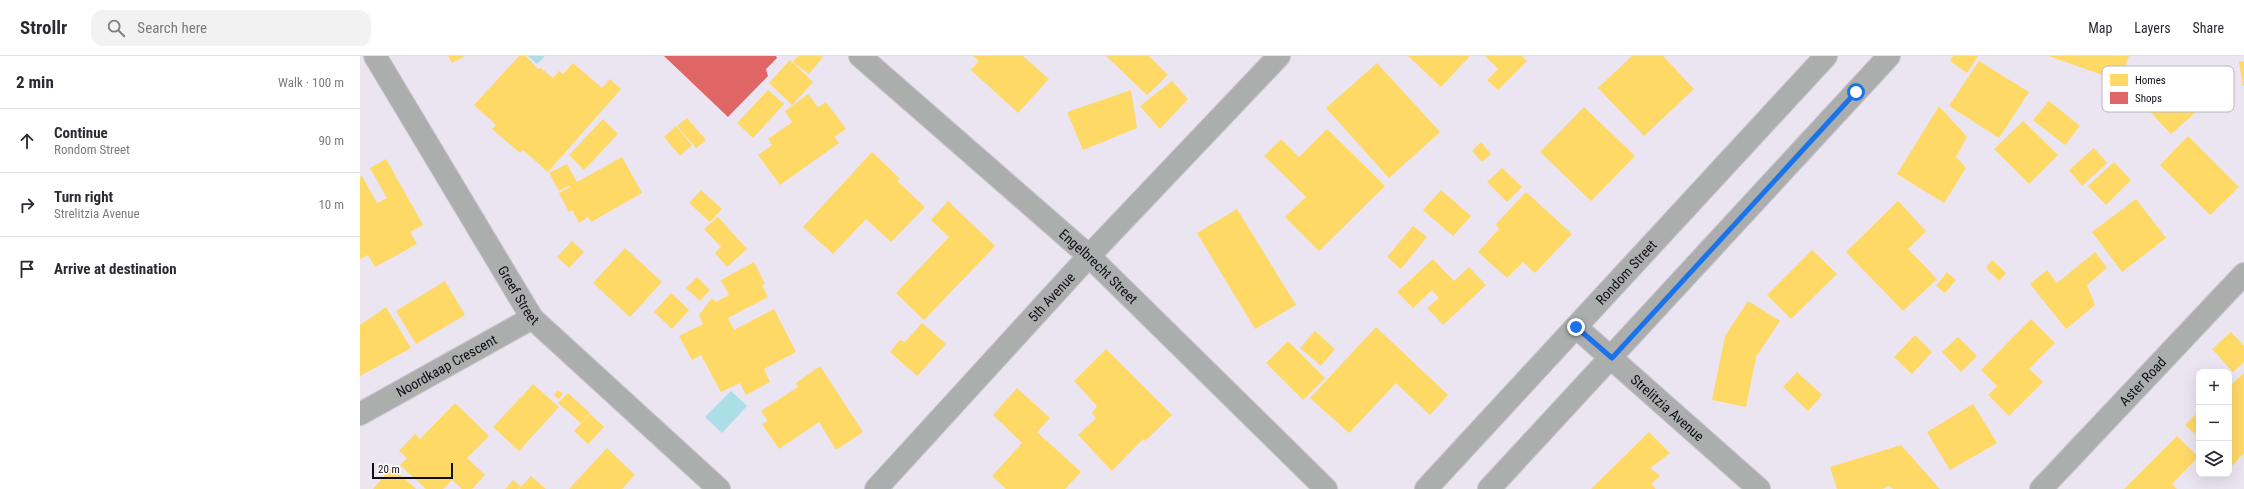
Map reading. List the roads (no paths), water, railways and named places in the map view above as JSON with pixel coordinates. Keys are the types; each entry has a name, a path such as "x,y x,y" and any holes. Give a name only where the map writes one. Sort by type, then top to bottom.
{"street":[{"name":"Greef Street","path":"375,56 532,318 719,489"},
{"name":"Engelbrecht Street","path":"860,56 1089,256 1326,489"},
{"name":"5th Avenue","path":"876,489 1089,256 1279,56"},
{"name":"Rondom Street","path":"1426,489 1826,56"},
{"path":"1489,489 1612,358 1889,56"},
{"name":"Aster Road","path":"2041,489 2244,274"},
{"name":"Noordkaap Crescent","path":"360,414 532,318"},
{"name":"Strelitzia Avenue","path":"1576,327 1758,489"}],"water":[{"path":"528,56 545,56 537,64"},
{"path":"731,391 747,406 722,433 705,417"}]}
